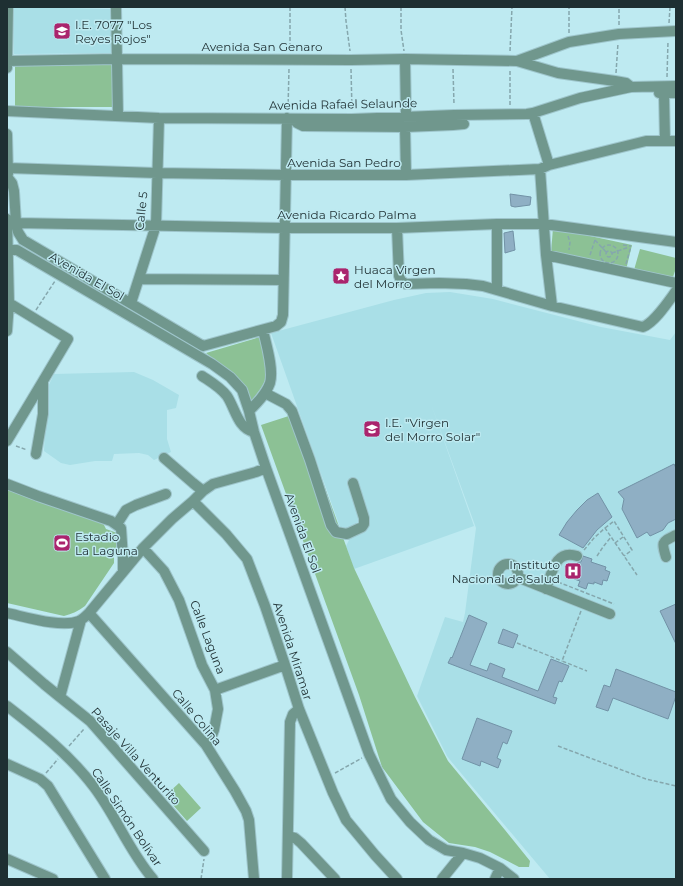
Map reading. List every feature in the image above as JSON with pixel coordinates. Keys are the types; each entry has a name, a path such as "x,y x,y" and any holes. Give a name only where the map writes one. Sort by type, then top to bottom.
{"street":[{"path":"7,68 8,7"},
{"path":"116,7 118,116"},
{"path":"514,61 569,42 618,34 672,31"},
{"name":"Avenida San Genaro","path":"7,61 117,59 405,59 514,61"},
{"path":"405,59 406,175"},
{"path":"514,61 558,72 615,81 635,87"},
{"name":"Avenida Rafael Selaunde","path":"7,111 159,118 352,119 405,122 454,115 533,113 580,98 635,87 669,88 676,93"},
{"path":"665,141 669,88"},
{"path":"533,113 544,167 544,224 552,306"},
{"name":"Calle 5","path":"131,304 156,225 159,118"},
{"path":"12,221 23,240 203,346 276,326 281,322 283,315 286,175 290,119"},
{"path":"405,122 453,125 464,124"},
{"path":"7,134 7,178 12,183 14,191 12,221 7,250 9,303 7,331"},
{"name":"Avenida San Pedro","path":"7,178 157,173 406,175 544,167 646,141 676,141"},
{"name":"Avenida Ricardo Palma","path":"12,221 285,228 397,228 496,224 544,224 676,242"},
{"path":"496,224 497,290"},
{"path":"397,228 399,276 406,284 466,284 483,286 552,306 643,327 653,320 676,291"},
{"name":"Avenida El Sol","path":"7,250 16,250 212,364 230,377 242,390 266,468 369,754 391,799 410,822 429,840 446,850 480,858 500,868 514,879"},
{"path":"546,254 676,283"},
{"path":"139,279 283,280"},
{"path":"7,442 68,339 9,303"},
{"path":"249,411 265,393 270,382 271,369 263,330"},
{"path":"202,376 220,388 228,397 237,416 246,429 254,432"},
{"path":"36,454 43,414 43,381"},
{"path":"265,393 286,404 292,411 331,525 338,533 347,534 362,527 364,524 364,518 353,482"},
{"path":"164,458 203,491"},
{"path":"7,613 47,622 71,624 81,620 89,613 123,570 143,548 203,491 213,484 266,468"},
{"path":"7,484 117,524 121,528 123,570"},
{"path":"117,524 126,510 166,494"},
{"name":"Avenida Miramar","path":"193,501 226,534 246,559 265,606 299,709 293,714 290,722 288,879"},
{"path":"666,557 663,543 676,534"},
{"name":"Calle Laguna","path":"143,548 164,571 179,600 202,665 215,690 218,709 214,730 206,745"},
{"path":"548,584 556,562 561,557 566,554 577,556"},
{"path":"518,577 548,584 584,604 610,614"},
{"name":"Calle Colina","path":"89,613 206,745 235,791 246,811 249,820 254,879"},
{"path":"60,696 81,620"},
{"name":"Pasaje Villa Venturito","path":"7,652 90,721 204,851"},
{"path":"215,690 285,665"},
{"name":"Calle Simón Bolívar","path":"7,706 38,731 79,769 94,787 115,820 133,853 153,879"},
{"path":"299,709 333,794 346,820 375,855 398,879"},
{"path":"7,764 40,779 48,786 105,879"},
{"path":"289,836 295,838 301,843 335,879"},
{"path":"442,879 463,853"},
{"path":"7,859 41,877 53,879"},
{"path":"494,879 500,868"}],"path":[{"path":"401,7 401,30 405,59"},
{"path":"510,114 514,61 512,7"},
{"path":"569,7 569,42"},
{"path":"669,88 672,31 670,7"},
{"path":"453,60 454,115"},
{"path":"567,235 570,242 569,252"},
{"path":"589,260 595,238 606,252 606,255 609,257 612,253 631,246 625,268"},
{"path":"606,245 611,245 616,248 617,251 618,254 616,260 609,263 603,261 600,256 600,251 606,245"},
{"path":"606,252 610,251 612,253"},
{"path":"603,263 610,265"},
{"path":"32,317 59,275"},
{"path":"7,442 36,454"},
{"path":"577,556 583,552 594,538 614,521 632,550 624,556"},
{"path":"605,528 637,575"},
{"path":"597,556 612,537"},
{"path":"615,543 623,537"},
{"path":"548,584 614,604"},
{"path":"562,661 584,604"},
{"path":"517,643 587,672"},
{"path":"558,746 646,779 676,786"},
{"path":"327,778 369,754"},
{"path":"202,879 204,851"}],"shaded area":[{"name":"I.E. 7077 \"Los Reyes Rojos\"","path":"13,7 111,9 112,53 14,54"},
{"name":"Instituto Nacional de Salud","path":"450,292 493,299 601,327 670,340 676,332 676,879 550,879 447,756 417,696 445,617 463,622 476,528 431,404 474,526 354,569 346,546 349,540 345,532 341,530 271,333 394,300 426,293"},
{"path":"134,372 153,380 179,395 176,408 167,410 167,439 171,452 154,460 148,455 139,453 114,454 112,461 95,461 70,465 61,463 44,451 47,389 54,374"}],"green space":[{"path":"15,65 113,65 113,107 15,107"},
{"path":"553,228 632,245 626,270 551,253"},
{"path":"640,249 676,258 676,268 672,280 634,270"},
{"path":"260,337 267,373 262,387 251,402 247,391 235,376 206,353"},
{"path":"298,413 354,568 415,697 448,761 530,861 529,867 519,867 490,852 475,847 449,843 423,822 382,767 359,695 261,425"},
{"name":"Estadio La Laguna","path":"7,487 102,521 106,529 117,533 114,563 85,606 64,616 7,603"},
{"path":"179,783 201,808 187,821 165,796"}],"building":[{"path":"510,194 531,197 530,205 515,207 511,206"},
{"path":"513,231 515,250 505,253 504,233"},
{"path":"674,464 676,468 676,519 668,523 663,530 650,536 647,532 637,538 622,509 624,499 618,492"},
{"path":"598,493 612,517 597,530 583,548 559,535 577,510 587,500"},
{"path":"583,556 592,559 591,562 606,567 605,570 610,572 607,581 603,580 602,585 594,582 594,584 588,583 586,589 578,586 580,581 574,579 576,574 574,574 578,562 581,562"},
{"path":"676,604 676,644 660,611"},
{"path":"469,615 487,623 470,665 487,671 490,663 505,669 502,677 538,691 551,659 569,666 562,682 559,681 553,697 557,698 555,704 448,663 451,657 452,658"},
{"path":"503,629 518,635 513,648 498,643"},
{"path":"616,669 676,692 668,719 613,698 608,711 596,707 604,685 610,687"},
{"path":"477,718 512,731 507,744 503,742 497,758 501,760 498,768 481,761 480,766 462,759"}],"place":[{"name":"I.E. 7077 \"Los Reyes Rojos\"","path":"62,31"},
{"name":"Huaca Virgen del Morro","path":"341,276"},
{"name":"I.E. \"Virgen del Morro Solar\"","path":"372,429"},
{"name":"Estadio La Laguna","path":"62,543"},
{"name":"Instituto Nacional de Salud","path":"573,571"}]}
